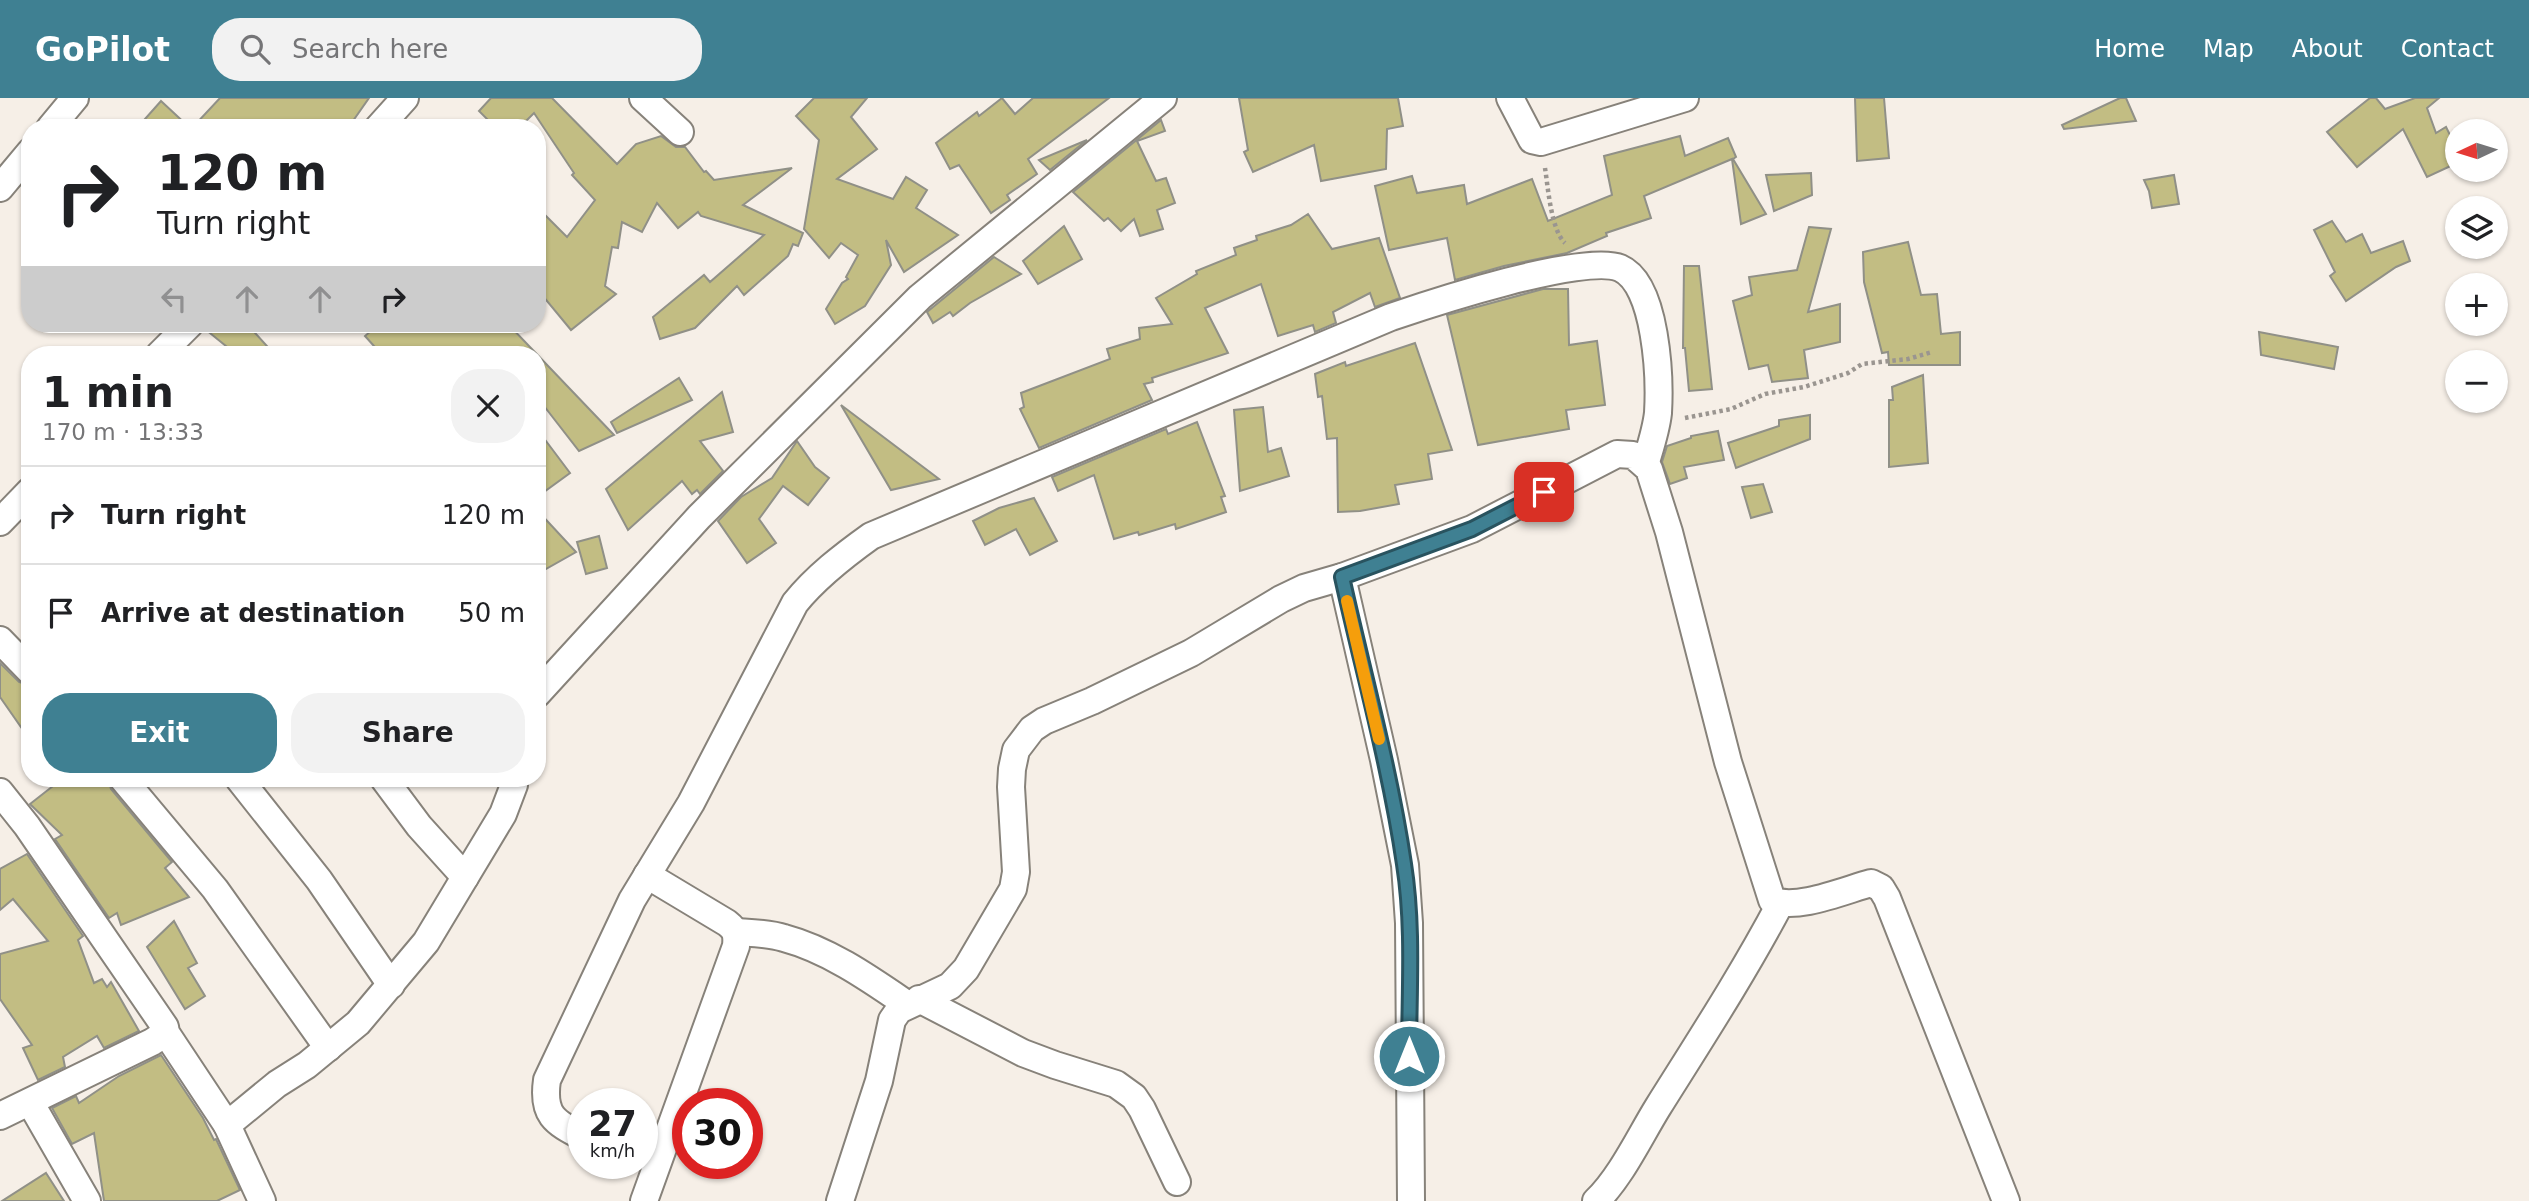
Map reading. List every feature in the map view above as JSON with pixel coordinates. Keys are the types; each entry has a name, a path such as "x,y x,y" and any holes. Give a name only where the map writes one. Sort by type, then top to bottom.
{"street":[{"path":"58,119 75,98"},
{"path":"386,119 405,98"},
{"path":"643,98 680,132"},
{"path":"546,684 699,517 920,297 1163,98"},
{"path":"1510,98 1532,140 1541,142 1685,98"},
{"path":"0,188 21,163"},
{"path":"567,1129 551,1116 546,1103 547,1080 632,900 691,803 795,603 806,589 871,536 1391,317 1454,296 1564,270 1605,266 1621,268 1640,288 1651,315 1658,362 1657,416 1645,465"},
{"path":"840,1201 879,1081 892,1020 899,1010 950,986 966,969 1013,889 1016,872 1012,769 1016,750 1032,729 1191,653 1304,588 1342,577 1472,529 1617,454 1633,456 1649,469 1669,532 1728,762 1772,900 1780,904 1795,903 1871,883 1881,888 2006,1201"},
{"path":"1342,577 1405,865 1409,923 1411,1201"},
{"path":"0,640 21,662"},
{"path":"130,787 215,889 328,1048"},
{"path":"245,787 319,880 391,985"},
{"path":"390,787 419,826 465,877"},
{"path":"227,1125 358,1023 391,985 426,942 503,814 513,787"},
{"path":"0,792 27,826 165,1027 227,1125 262,1201"},
{"path":"647,875 727,923 736,932 785,938 816,950 913,1002 1023,1053 1115,1084 1134,1097 1177,1182"},
{"path":"1596,1201 1629,1155 1743,972 1780,904"},
{"path":"658,1141 736,947 736,932"},
{"path":"0,1116 152,1042 166,1032"},
{"path":"30,1102 87,1201"},
{"path":"644,1201 647,1179"}],"path":[{"path":"1541,142 1552,211 1561,239 1568,246"},
{"path":"1657,416 1676,421 1697,414 1731,409 1765,394 1804,387 1848,373 1862,364 1908,359 1932,352"}],"building":[{"path":"220,98 369,98 354,119 200,119"},
{"path":"491,98 552,98 617,164 636,144 661,136 676,147 685,147 704,172 714,180 792,168 743,205 803,233 798,246 793,244 788,256 744,295 737,286 695,328 660,339 653,317 704,275 710,282 764,235 701,216 698,212 678,228 657,203 642,232 622,222 618,248 612,247 605,286 616,294 571,330 546,300 546,216 567,237 595,200 572,175 574,173 546,131 546,119 538,119 534,113 528,119 487,119 479,111"},
{"path":"814,98 867,98 851,117 877,149 837,179 893,199 906,177 927,190 916,208 958,235 904,272 886,240 891,265 865,306 835,324 826,309 842,283 848,279 846,277 858,255 841,243 829,258 804,229 819,140 796,116"},
{"path":"1002,98 1015,114 1033,98 1109,98 1028,159 1037,174 1007,195 1010,200 991,213 959,165 950,169 936,143 977,112 979,116"},
{"path":"1239,98 1398,98 1403,126 1387,129 1386,169 1321,181 1314,145 1253,172 1244,152 1248,150"},
{"path":"1855,98 1884,98 1889,158 1857,161"},
{"path":"2120,98 2126,98 2136,121 2064,129 2062,125"},
{"path":"2370,98 2376,98 2385,109 2415,98 2439,98 2427,108 2436,133 2445,128 2445,169 2427,177 2403,129 2357,167 2327,132"},
{"path":"161,101 180,119 145,119"},
{"path":"1161,120 1165,131 1137,141 1156,181 1166,178 1175,203 1157,210 1163,229 1140,236 1134,219 1121,231 1108,218 1104,221 1073,192"},
{"path":"1680,136 1685,156 1728,138 1736,157 1733,159 1766,214 1741,224 1732,159 1644,196 1651,218 1606,233 1607,236 1567,253 1504,266 1455,280 1447,238 1389,250 1375,186 1412,176 1417,193 1464,185 1467,204 1532,179 1548,221 1612,195 1604,156"},
{"path":"1087,140 1050,170 1039,160"},
{"path":"1811,173 1812,195 1774,211 1766,175"},
{"path":"2174,175 2179,204 2152,208 2144,180"},
{"path":"1308,214 1332,249 1379,238 1400,298 1375,307 1370,293 1333,312 1336,323 1315,332 1313,325 1278,336 1261,284 1205,308 1228,353 1152,378 1153,382 1144,384 1152,400 1039,448 1020,409 1024,407 1021,393 1110,359 1107,349 1140,339 1139,328 1172,324 1156,298 1197,274 1196,271 1236,255 1234,248 1257,240 1256,236 1291,225"},
{"path":"2332,221 2346,242 2362,234 2371,253 2403,241 2410,261 2396,267 2346,301 2330,276 2335,272 2314,230"},
{"path":"1064,226 1082,259 1038,284 1023,261"},
{"path":"1809,227 1831,229 1808,312 1840,304 1840,342 1804,350 1808,378 1772,382 1768,365 1749,369 1733,301 1752,295 1749,277 1797,270"},
{"path":"1908,242 1921,295 1937,294 1941,334 1960,332 1960,365 1889,365 1888,352 1882,353 1864,282 1863,252"},
{"path":"994,257 1021,274 970,303 953,316 950,312 933,323 927,312"},
{"path":"1684,266 1699,266 1712,389 1689,391 1683,348"},
{"path":"1543,289 1568,289 1569,345 1597,341 1605,405 1566,410 1569,429 1478,445 1447,315"},
{"path":"2259,332 2338,347 2334,369 2261,355"},
{"path":"210,333 255,333 267,346 226,346"},
{"path":"368,333 517,333 529,346 374,346 365,336"},
{"path":"1415,343 1452,450 1428,454 1432,479 1395,485 1399,504 1338,512 1337,438 1327,439 1322,396 1318,397 1315,374 1345,362 1346,366"},
{"path":"546,364 614,435 579,451 546,409"},
{"path":"1923,375 1928,463 1889,467 1889,400 1893,400 1892,387"},
{"path":"679,378 692,400 617,433 611,422"},
{"path":"722,392 733,432 700,441 723,471 700,494 697,490 692,494 682,481 628,530 606,489"},
{"path":"841,405 939,479 891,490"},
{"path":"1263,407 1268,452 1281,448 1289,476 1240,491 1234,410"},
{"path":"1810,415 1810,439 1736,468 1728,443 1779,426 1779,420"},
{"path":"1197,422 1225,496 1221,497 1226,512 1176,529 1175,524 1114,539 1094,475 1058,491 1052,477 1166,429 1168,434"},
{"path":"1718,431 1724,460 1684,467 1687,478 1670,484 1662,462 1667,446 1691,436"},
{"path":"546,441 570,473 546,490"},
{"path":"797,441 815,467 829,478 808,505 783,486 759,519 776,543 747,563 718,521 741,497 772,478"},
{"path":"1763,484 1772,512 1751,518 1742,487"},
{"path":"1034,498 1057,541 1030,555 1016,529 985,545 973,521 999,508"},
{"path":"546,520 576,552 546,569"},
{"path":"599,536 607,568 586,574 577,542"},
{"path":"0,663 21,683 21,727 0,697"},
{"path":"52,787 110,787 172,862 165,868 189,897 121,925 117,913 109,918 55,839 62,835 30,804"},
{"path":"27,854 83,936 78,940 94,983 102,979 107,987 111,982 139,1031 104,1048 97,1036 63,1057 65,1067 38,1080 23,1048 32,1045 0,999 0,954 48,941 13,899 0,910 0,869"},
{"path":"174,921 197,963 188,968 205,996 185,1009 147,947"},
{"path":"161,1055 203,1118 214,1140 216,1139 240,1190 217,1201 104,1201 94,1133 72,1144 52,1108 76,1096 79,1103 119,1076"},
{"path":"46,1173 64,1201 2,1201"}],"slow traffic":[{"path":"1347,601 1379,739"}],"route":[{"path":"1409,1056 1409,923 1405,865 1342,577 1472,529 1544,492"}]}
